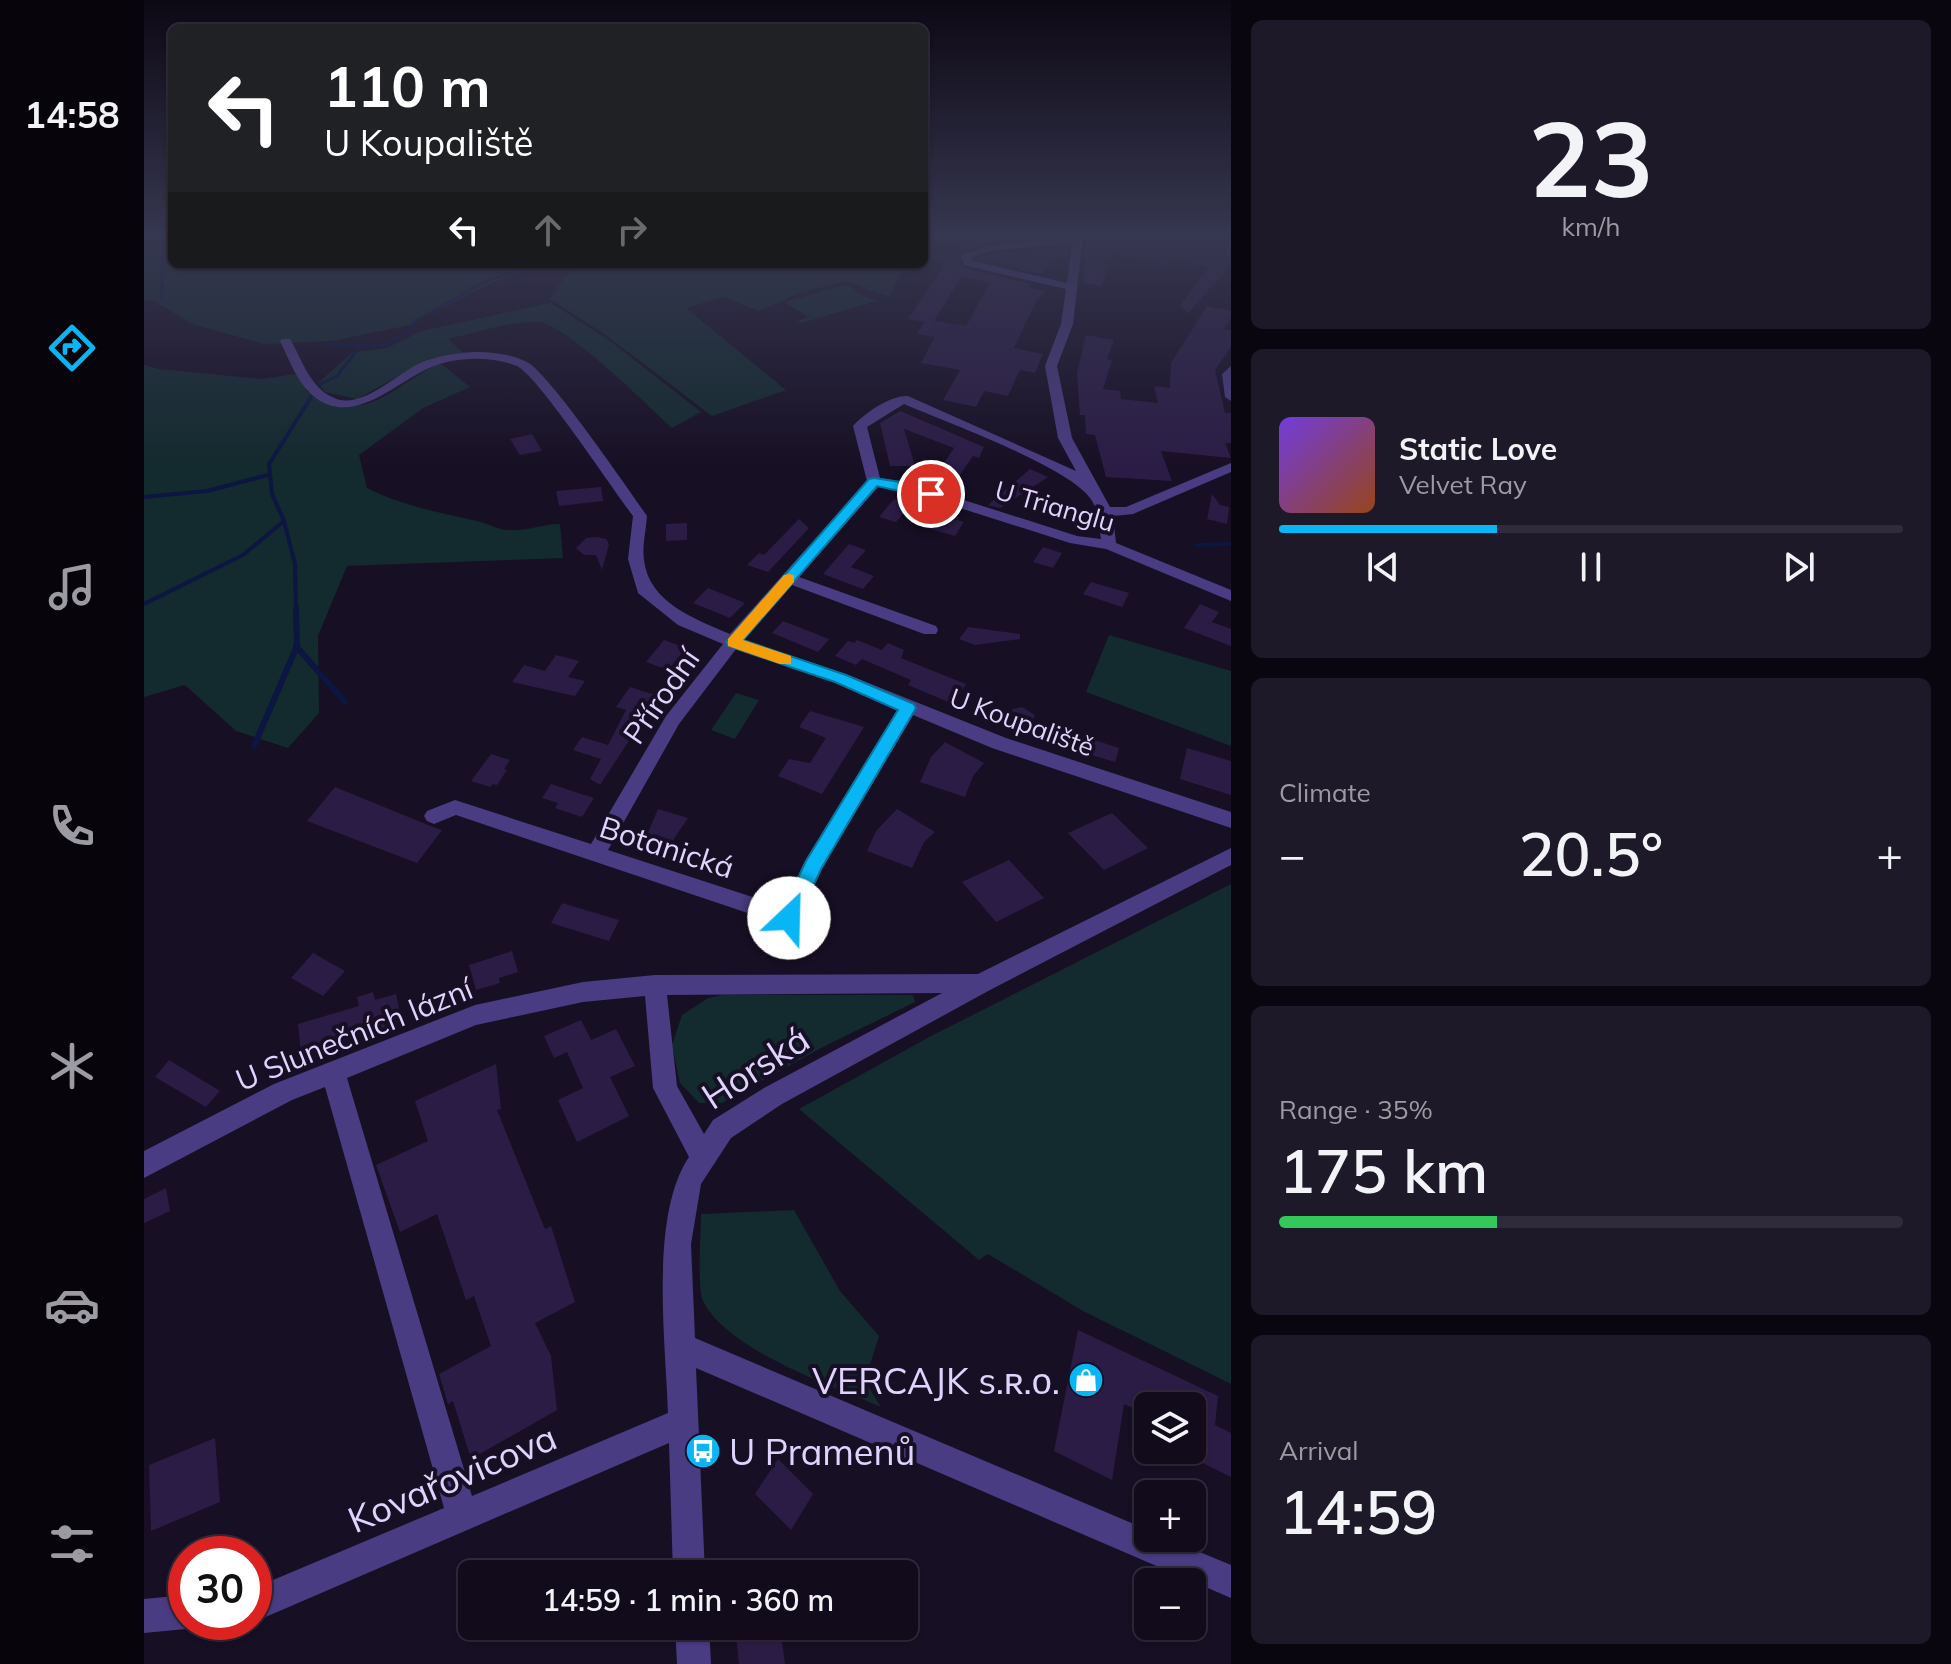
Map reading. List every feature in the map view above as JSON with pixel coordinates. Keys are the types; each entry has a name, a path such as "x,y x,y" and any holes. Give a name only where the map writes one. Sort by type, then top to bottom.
{"street":[{"path":"1068,314 1051,366 1065,438 1105,512 1109,545"},
{"name":"U Koupaliště","path":"288,344 317,391 345,404 360,403 423,366 451,359 481,358 523,364 532,370 640,516 636,559 644,590 684,621 733,642 840,678 999,743 1231,820"},
{"path":"1231,370 1228,374 1231,397"},
{"path":"874,482 860,426 871,416 904,399 1069,472 1096,495"},
{"path":"1105,512 1128,511 1231,467"},
{"name":"Přírodní","path":"595,855 672,720 733,642 874,482"},
{"name":"U Trianglu","path":"874,482 902,485 1075,540 1109,545 1231,596"},
{"path":"789,579 930,630"},
{"name":"Botanická","path":"434,816 455,807 789,918 812,867 908,708"},
{"name":"Horská","path":"688,1560 677,1244 689,1179 722,1129 773,1096 982,983 1231,856"},
{"name":"U Slunečních lázní","path":"144,1165 283,1092 475,1015 583,992 655,985 982,983"},
{"path":"655,985 665,1088 703,1158"},
{"path":"333,1071 462,1517"},
{"path":"679,1346 1231,1582"},
{"name":"Kovařovicova","path":"272,1597 681,1423"},
{"path":"144,1616 168,1614"},
{"path":"693,1640 694,1664"}],"green space":[{"path":"175,314 432,314 410,325 332,341 264,344 192,324"},
{"path":"502,314 568,314 610,341 701,412 672,428 586,350 551,326 538,322 504,325 448,339 466,355 420,364 357,399 325,392 318,383 353,352 387,348 421,331"},
{"path":"573,314 693,314 786,390 712,416"},
{"path":"803,314 833,314 801,323 797,321 808,317"},
{"path":"440,363 470,387 423,408 359,455 367,488 409,504 502,529 560,524 563,558 347,566 318,636 319,713 288,748 236,731 185,685 144,697 144,365 262,379 301,373 306,391 328,401 362,405 376,401"},
{"path":"1109,635 1231,671 1231,746 1086,692"},
{"path":"736,693 759,700 735,739 711,730"},
{"path":"1231,884 1231,1384 1083,1311 988,1254 979,1260 799,1109 931,1036"},
{"path":"722,995 913,995 915,1002 821,1048 722,1103 699,1103 680,1083 672,1045 682,1015 708,998"},
{"path":"794,1210 840,1291 879,1336 865,1381 881,1407 757,1351 716,1319 703,1301 701,1214"}],"building":[{"path":"912,314 939,314 934,321 966,326 973,314 1030,314 1014,348 1043,354 1035,373 1020,370 1008,396 984,391 976,407 943,400 960,370 921,363 935,337 917,334 925,322 908,319"},
{"path":"1202,314 1231,314 1224,329 1231,331 1231,347 1215,370 1225,413 1231,413 1231,443 1225,443 1231,458 1161,451 1172,481 1106,477 1095,435 1086,434 1085,415 1080,415 1077,373 1086,335 1114,340 1107,359 1112,360 1103,389 1120,391 1121,399 1158,403 1154,386 1170,388 1171,363"},
{"path":"900,411 984,447 979,458 973,456 951,488 931,482 954,448 904,429 915,466 890,466 880,423"},
{"path":"532,434 542,451 520,455 510,439"},
{"path":"1030,469 1048,477 1000,508 988,505"},
{"path":"601,487 603,501 559,506 556,491"},
{"path":"1212,494 1220,505 1229,507 1227,524 1207,519"},
{"path":"894,499 911,505 896,522 879,517"},
{"path":"940,515 964,522 955,536 930,529"},
{"path":"799,519 809,528 768,572 747,565 759,553 764,555"},
{"path":"687,523 687,540 666,541 666,524"},
{"path":"586,538 606,539 609,544 602,570 596,555 584,555 576,548"},
{"path":"849,544 866,550 851,567 874,576 863,589 823,574"},
{"path":"1043,547 1062,553 1053,568 1033,562"},
{"path":"1091,582 1129,593 1122,607 1083,594"},
{"path":"708,588 745,603 730,618 693,603"},
{"path":"1200,604 1219,612 1212,622 1231,629 1231,646 1184,628"},
{"path":"783,621 829,639 818,652 772,633"},
{"path":"968,627 1020,634 1020,639 975,645 959,639"},
{"path":"664,640 686,648 668,670 646,662"},
{"path":"857,640 882,650 888,643 904,650 901,658 966,684 953,704 908,685 911,680 862,659 856,665 835,656 848,641 854,643"},
{"path":"556,655 579,661 568,677 585,681 575,696 512,682 524,665 545,671"},
{"path":"630,687 655,695 652,700 655,701 600,785 590,779 601,759 573,750 582,737 608,745 626,710 616,707"},
{"path":"1022,707 1035,715 1026,732 1004,723 1013,709"},
{"path":"810,711 864,727 822,794 778,776 789,759 810,763 826,738 799,727"},
{"path":"1079,735 1119,748 1115,762 1075,750"},
{"path":"945,742 984,763 973,776 965,797 920,782 931,757"},
{"path":"1187,748 1231,761 1231,795 1180,779"},
{"path":"491,754 510,760 497,785 490,787 471,781"},
{"path":"551,784 594,798 582,817 555,808 558,803 542,798"},
{"path":"335,787 442,830 417,863 307,821"},
{"path":"658,809 688,818 671,843 647,835"},
{"path":"897,809 935,832 924,842 912,868 867,851 876,831"},
{"path":"1112,813 1148,848 1104,870 1068,833"},
{"path":"1009,860 1044,898 996,922 962,882"},
{"path":"562,903 619,920 609,941 551,923"},
{"path":"512,951 518,972 499,978 500,983 476,990 469,965"},
{"path":"313,953 345,971 323,996 291,978"},
{"path":"373,992 375,1000 396,994 402,1022 301,1054 298,1024 359,1006 357,997"},
{"path":"581,1020 591,1040 616,1029 635,1066 610,1077 629,1116 577,1142 558,1100 583,1088 567,1052 554,1058 544,1036"},
{"path":"169,1060 220,1091 206,1107 155,1077"},
{"path":"496,1064 501,1109 497,1110 545,1229 551,1226 575,1302 535,1323 551,1356 557,1410 471,1459 453,1401 448,1404 439,1374 491,1346 474,1296 466,1300 437,1214 400,1232 376,1165 428,1141 415,1101"},
{"path":"166,1188 170,1211 144,1223 144,1199"},
{"path":"1078,1330 1218,1396 1215,1425 1231,1433 1231,1477 1204,1464 1206,1392 1134,1392 1134,1409 1124,1404 1112,1480 1054,1451"},
{"path":"215,1438 220,1502 151,1531 149,1465"},
{"path":"778,1459 813,1494 791,1530 755,1494"},
{"path":"737,1640 782,1640 785,1664 739,1664"}],"waterway":[{"path":"361,345 385,345 429,314"},
{"path":"308,401 318,385 337,376 361,345"},
{"path":"327,346 361,345"},
{"path":"284,521 272,494 269,464 310,399"},
{"path":"144,497 207,491 268,475"},
{"path":"144,604 243,555 284,521"},
{"path":"284,521 295,564 296,610"},
{"path":"1196,545 1231,544"},
{"path":"296,608 297,647"},
{"path":"254,746 297,647"},
{"path":"297,647 345,702"}],"slow traffic":[{"path":"785,660 733,642 789,578"}],"place":[{"name":"VERCAJK s.ʀ.ᴏ.","path":"1086,1380"},
{"name":"U Pramenů","path":"703,1451"}],"route":[{"path":"789,918 812,867 908,708 840,678 733,642 874,482 902,485 931,494"}]}
